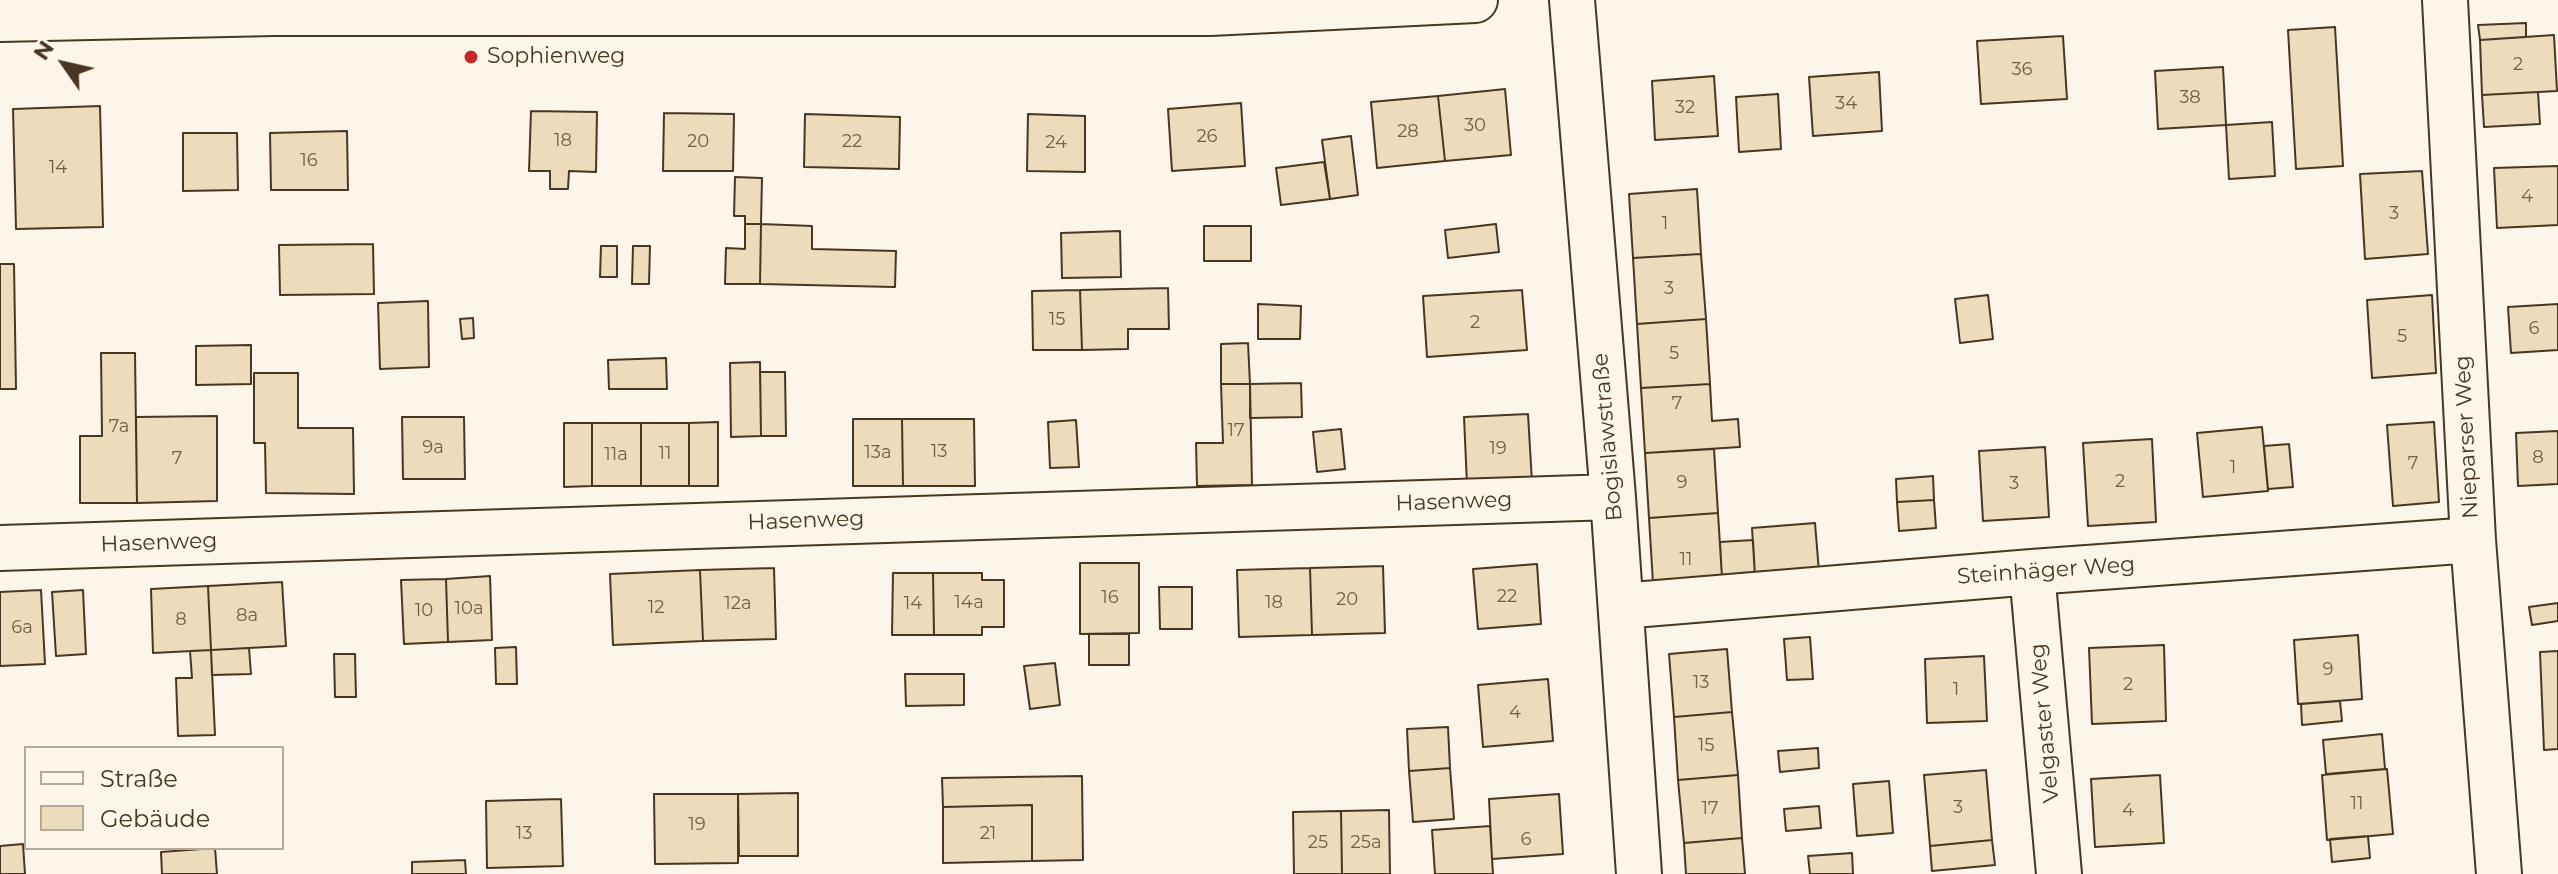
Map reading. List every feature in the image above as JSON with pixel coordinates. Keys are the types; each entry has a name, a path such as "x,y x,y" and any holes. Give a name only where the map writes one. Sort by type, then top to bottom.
{"street":[{"path":"0,19 274,13 1210,13 1475,0"},
{"name":"Bogislawstraße","path":"1572,0 1613,497 1639,874"},
{"name":"Nieparser Weg","path":"2445,0 2473,540 2499,874"},
{"name":"Hasenweg","path":"0,548 1613,497"},
{"name":"Steinhäger Weg","path":"1621,606 2473,540"},
{"name":"Velgaster Weg","path":"2032,572 2059,874"}],"building":[{"path":"2526,23 2526,37 2480,40 2478,25"},
{"path":"2335,27 2343,166 2296,169 2288,30"},
{"path":"2554,35 2557,91 2482,95 2480,40"},
{"path":"2063,36 2067,99 1981,104 1977,41"},
{"path":"2223,67 2226,125 2158,129 2155,71"},
{"path":"1879,72 1882,131 1813,136 1809,77"},
{"path":"1714,76 1718,136 1655,140 1652,81"},
{"path":"1505,89 1511,155 1445,161 1438,96"},
{"path":"2538,92 2540,124 2484,127 2482,95"},
{"path":"1778,94 1781,149 1739,152 1736,97"},
{"path":"1438,96 1445,161 1377,168 1371,102"},
{"path":"1241,103 1245,166 1172,171 1168,109"},
{"path":"100,106 103,227 16,229 13,109"},
{"path":"531,111 597,112 596,172 569,171 568,189 550,189 550,171 529,171"},
{"path":"664,113 734,114 733,171 663,171"},
{"path":"805,114 900,117 899,169 804,167"},
{"path":"1028,114 1085,116 1085,172 1027,171"},
{"path":"2272,122 2275,176 2229,179 2226,125"},
{"path":"347,131 348,190 271,190 270,133"},
{"path":"183,133 237,133 238,190 183,191"},
{"path":"1351,136 1358,195 1330,199 1322,140"},
{"path":"1324,162 1330,199 1281,205 1276,168"},
{"path":"2558,166 2558,225 2497,228 2494,168"},
{"path":"2422,171 2428,254 2365,259 2360,174"},
{"path":"735,177 762,178 761,224 745,224 745,216 734,216"},
{"path":"1697,189 1701,254 1633,258 1629,194"},
{"path":"745,224 761,224 760,284 725,284 726,248 745,249"},
{"path":"761,224 812,226 812,249 896,251 895,287 760,284"},
{"path":"1496,224 1499,252 1448,258 1445,230"},
{"path":"1204,226 1251,226 1251,261 1204,261"},
{"path":"1120,231 1121,277 1062,278 1061,233"},
{"path":"373,244 374,294 280,295 279,245"},
{"path":"601,246 617,246 617,277 600,277"},
{"path":"633,246 650,246 649,284 632,284"},
{"path":"1701,254 1706,319 1637,324 1633,258"},
{"path":"0,264 14,264 16,389 0,389"},
{"path":"1168,288 1169,329 1128,329 1128,349 1082,350 1080,290"},
{"path":"1080,290 1082,350 1033,350 1032,291"},
{"path":"1522,290 1527,350 1427,357 1423,296"},
{"path":"1988,295 1993,339 1960,343 1955,299"},
{"path":"2432,295 2436,373 2372,378 2367,300"},
{"path":"428,301 429,367 380,369 378,303"},
{"path":"1258,304 1301,306 1300,339 1258,339"},
{"path":"2558,304 2558,350 2511,353 2508,307"},
{"path":"473,318 474,338 462,339 460,319"},
{"path":"1706,319 1710,384 1641,388 1637,324"},
{"path":"1248,343 1250,384 1221,384 1221,344"},
{"path":"251,345 251,384 196,385 196,346"},
{"path":"101,353 135,353 137,503 80,503 80,436 102,436"},
{"path":"666,358 667,389 609,389 608,360"},
{"path":"760,362 761,436 731,437 730,363"},
{"path":"760,372 785,372 786,436 761,436"},
{"path":"254,373 298,373 298,428 353,428 354,494 266,493 265,443 254,443"},
{"path":"1301,383 1302,417 1250,418 1250,384"},
{"path":"1221,384 1250,384 1252,485 1197,486 1196,443 1223,443"},
{"path":"1710,384 1712,421 1738,419 1740,447 1645,453 1641,388"},
{"path":"1528,414 1532,482 1467,485 1464,417"},
{"path":"217,416 217,501 137,503 136,417"},
{"path":"402,417 464,417 465,479 403,479"},
{"path":"853,419 902,419 903,486 853,486"},
{"path":"902,419 974,419 975,486 903,486"},
{"path":"1076,420 1079,467 1050,468 1048,422"},
{"path":"718,422 718,486 689,486 689,423"},
{"path":"2434,422 2439,502 2393,506 2387,425"},
{"path":"564,423 592,423 592,486 564,487"},
{"path":"592,423 641,423 641,486 592,486"},
{"path":"641,423 689,423 689,486 641,486"},
{"path":"2262,427 2268,491 2203,497 2197,433"},
{"path":"1341,429 1345,469 1317,472 1313,432"},
{"path":"2558,431 2558,484 2518,486 2516,433"},
{"path":"2152,439 2156,522 2088,526 2083,443"},
{"path":"2289,444 2293,487 2268,489 2264,446"},
{"path":"2045,447 2049,517 1983,521 1979,451"},
{"path":"1714,449 1718,513 1649,518 1645,453"},
{"path":"1933,476 1934,500 1897,502 1896,479"},
{"path":"1934,500 1936,528 1899,531 1897,502"},
{"path":"1718,513 1722,578 1653,583 1649,518"},
{"path":"1815,523 1819,572 1755,576 1752,528"},
{"path":"1753,540 1755,576 1722,578 1720,542"},
{"path":"1080,563 1139,563 1139,633 1080,634"},
{"path":"1537,564 1541,624 1478,629 1473,569"},
{"path":"1383,566 1385,633 1312,635 1310,568"},
{"path":"774,568 776,639 703,641 700,570"},
{"path":"1310,568 1312,635 1239,637 1237,570"},
{"path":"700,570 703,641 613,645 610,574"},
{"path":"893,573 933,573 934,635 892,635"},
{"path":"933,573 982,573 982,580 1004,580 1004,627 982,627 982,635 934,635"},
{"path":"490,576 492,640 448,642 446,579"},
{"path":"446,579 448,642 404,644 401,580"},
{"path":"282,582 286,646 211,650 208,586"},
{"path":"208,586 211,650 153,653 151,589"},
{"path":"1159,587 1192,587 1192,629 1160,629"},
{"path":"41,590 45,664 0,666 0,592"},
{"path":"83,590 86,654 56,656 52,592"},
{"path":"2558,603 2558,621 2532,625 2529,607"},
{"path":"1089,634 1129,634 1129,665 1089,665"},
{"path":"2358,635 2362,699 2298,704 2294,640"},
{"path":"1810,637 1813,679 1787,680 1784,639"},
{"path":"2164,645 2166,721 2092,724 2089,648"},
{"path":"516,647 517,684 496,684 495,648"},
{"path":"249,648 251,674 212,675 211,650"},
{"path":"1727,649 1732,712 1674,717 1669,654"},
{"path":"211,650 215,735 178,736 176,678 192,678 190,651"},
{"path":"2558,651 2558,749 2544,750 2540,652"},
{"path":"334,654 355,654 356,697 335,697"},
{"path":"1984,656 1987,721 1927,723 1925,659"},
{"path":"1055,663 1060,705 1030,709 1024,666"},
{"path":"905,674 964,674 964,705 906,706"},
{"path":"1548,679 1553,741 1483,747 1478,685"},
{"path":"2340,701 2342,721 2302,725 2301,704"},
{"path":"1732,712 1738,775 1678,780 1674,717"},
{"path":"1448,727 1450,768 1409,771 1407,729"},
{"path":"2382,734 2385,769 2326,774 2323,740"},
{"path":"1818,748 1819,768 1780,772 1778,751"},
{"path":"1450,768 1454,819 1413,822 1409,771"},
{"path":"2387,769 2393,834 2327,840 2322,775"},
{"path":"1986,770 1992,840 1930,846 1924,775"},
{"path":"1738,775 1742,838 1684,843 1678,780"},
{"path":"2160,775 2164,843 2095,847 2091,779"},
{"path":"1082,776 1083,860 1032,861 1032,805 943,807 942,778"},
{"path":"1889,781 1893,833 1857,836 1853,784"},
{"path":"798,793 798,856 739,856 738,794"},
{"path":"654,794 738,794 738,863 655,864"},
{"path":"1559,794 1563,854 1492,859 1489,799"},
{"path":"561,799 563,866 487,868 486,801"},
{"path":"1032,805 1032,861 943,863 943,807"},
{"path":"1819,806 1821,828 1786,831 1784,809"},
{"path":"1389,810 1390,874 1342,874 1341,811"},
{"path":"1341,811 1342,874 1294,874 1293,812"},
{"path":"1490,826 1493,874 1435,874 1432,830"},
{"path":"2368,836 2370,858 2332,862 2330,839"},
{"path":"1742,838 1745,874 1686,874 1684,843"},
{"path":"1992,840 1995,865 1932,871 1930,846"},
{"path":"23,844 25,874 0,874 0,846"},
{"path":"215,850 217,874 162,874 161,852"},
{"path":"1852,853 1853,874 1810,874 1808,856"},
{"path":"465,860 466,874 412,874 412,862"}],"place":[{"name":"Sophienweg","path":"471,57"}]}
